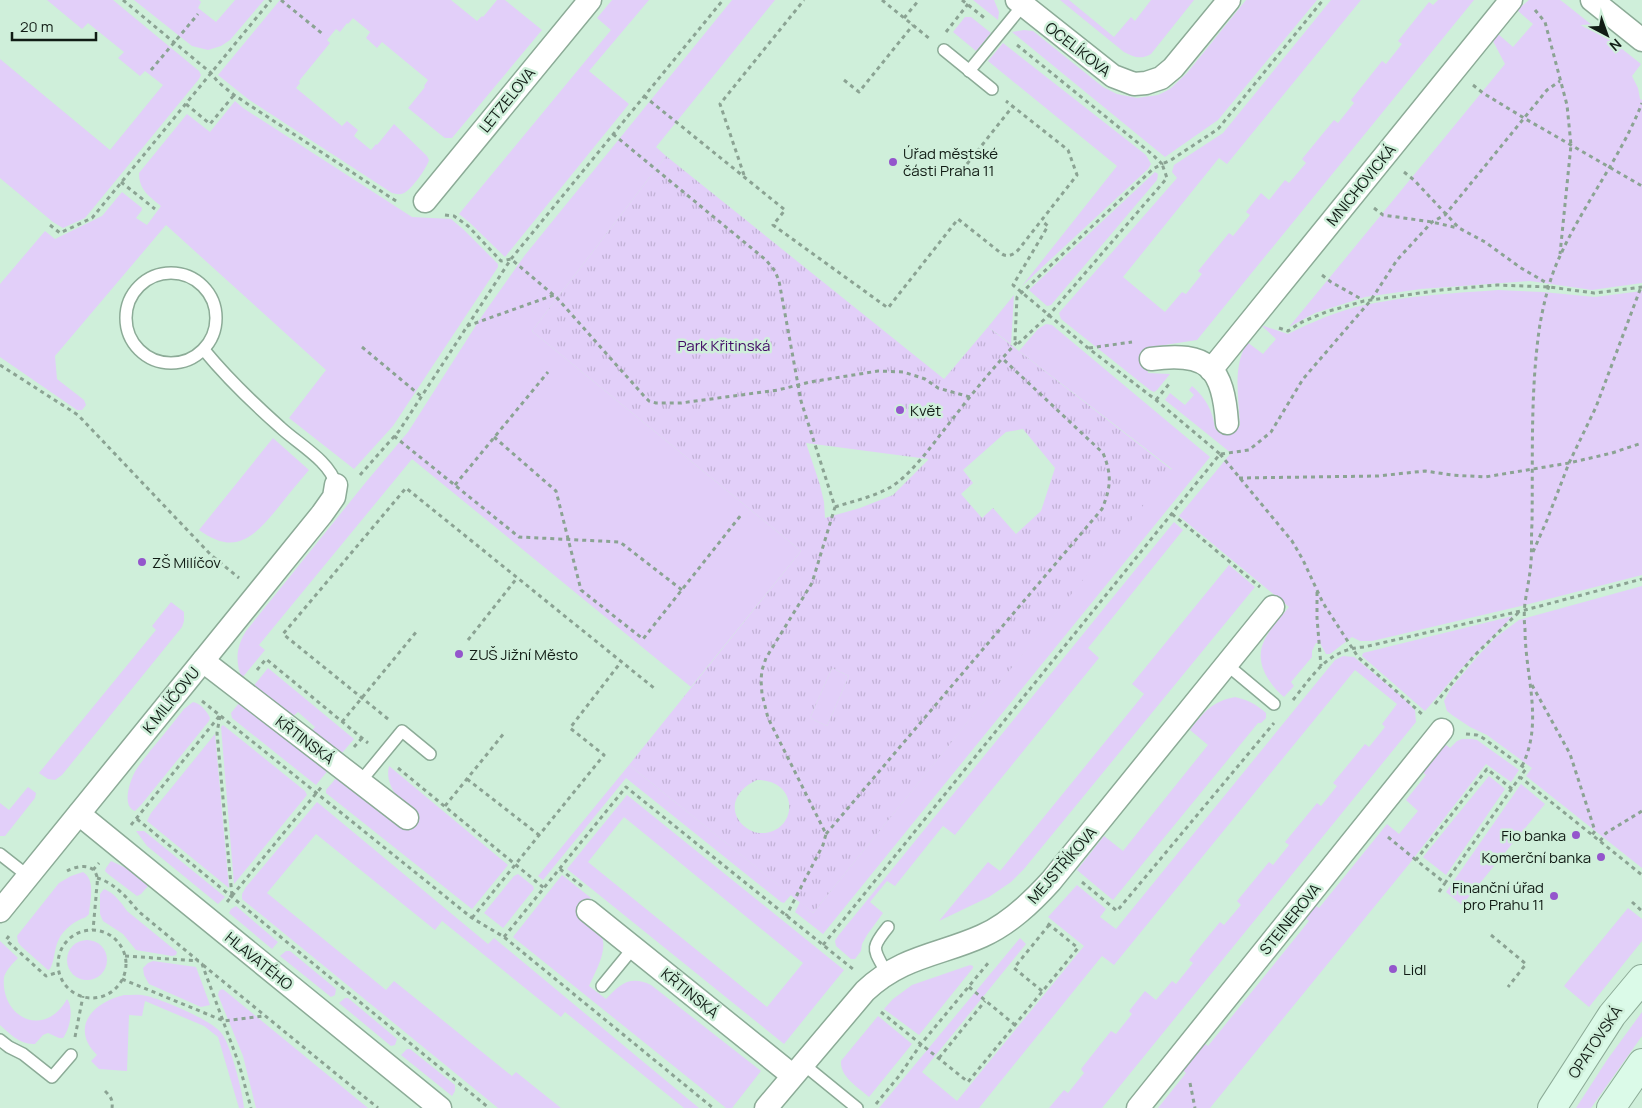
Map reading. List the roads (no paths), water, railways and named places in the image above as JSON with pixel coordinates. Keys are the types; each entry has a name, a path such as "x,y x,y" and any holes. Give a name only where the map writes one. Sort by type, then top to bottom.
{"main road":[{"name":"OPATOVSKÁ","path":"1552,1108 1612,1016 1642,978"},
{"path":"1611,1108 1642,1063"}],"street":[{"name":"LETZELOVA","path":"432,208 590,0"},
{"name":"OCELÍKOVA","path":"1020,2 1113,76 1134,84 1146,83 1161,78 1173,68 1229,0"},
{"path":"1592,0 1642,40"},
{"name":"MNICHOVICKÁ","path":"1211,370 1454,70 1521,3"},
{"path":"1152,359 1168,357 1189,358 1201,362 1211,370 1218,378 1223,389 1227,423"},
{"name":"K MILÍČOVU","path":"0,911 322,514 334,497 336,485"},
{"name":"MEJSTŘÍKOVA","path":"766,1108 865,990 882,965 904,964 983,935 1007,922 1031,902 1051,881 1226,664 1267,597"},
{"name":"KŘTINSKÁ","path":"203,661 407,818"},
{"name":"STEINEROVA","path":"1138,1108 1434,723"},
{"name":"HLAVATÉHO","path":"79,814 440,1108"},
{"name":"KŘTINSKÁ","path":"588,911 798,1069"}],"lane":[{"path":"970,70 1001,32 1020,2"},
{"path":"944,50 992,89"},
{"path":"171,272 188,276 203,286 213,300 217,318 214,335 204,350 189,360 172,363 154,360 140,350 130,336 126,318 129,301 139,286 154,276 171,272"},
{"path":"204,350 219,369 281,428 325,465 333,475 336,485"},
{"path":"1226,664 1274,704"},
{"path":"360,782 402,731 430,754"},
{"path":"0,854 28,876"},
{"path":"882,965 874,946 888,927"},
{"path":"602,986 634,947"},
{"path":"0,1040 8,1047 23,1054 52,1078 71,1055"},
{"path":"798,1069 857,1108"}],"place":[{"name":"Úřad městské části Praha 11","path":"893,162"},
{"name":"Květ","path":"900,410"},
{"name":"ZŠ Milíčov","path":"142,562"},
{"name":"ZUŠ Jižní Město","path":"459,654"},
{"name":"Fio banka","path":"1576,835"},
{"name":"Komerční banka","path":"1601,857"},
{"name":"Finanční úřad pro Prahu 11","path":"1554,896"},
{"name":"Lidl","path":"1393,969"}],"park label":[{"name":"Park Křitinská","path":"724,345"}]}
